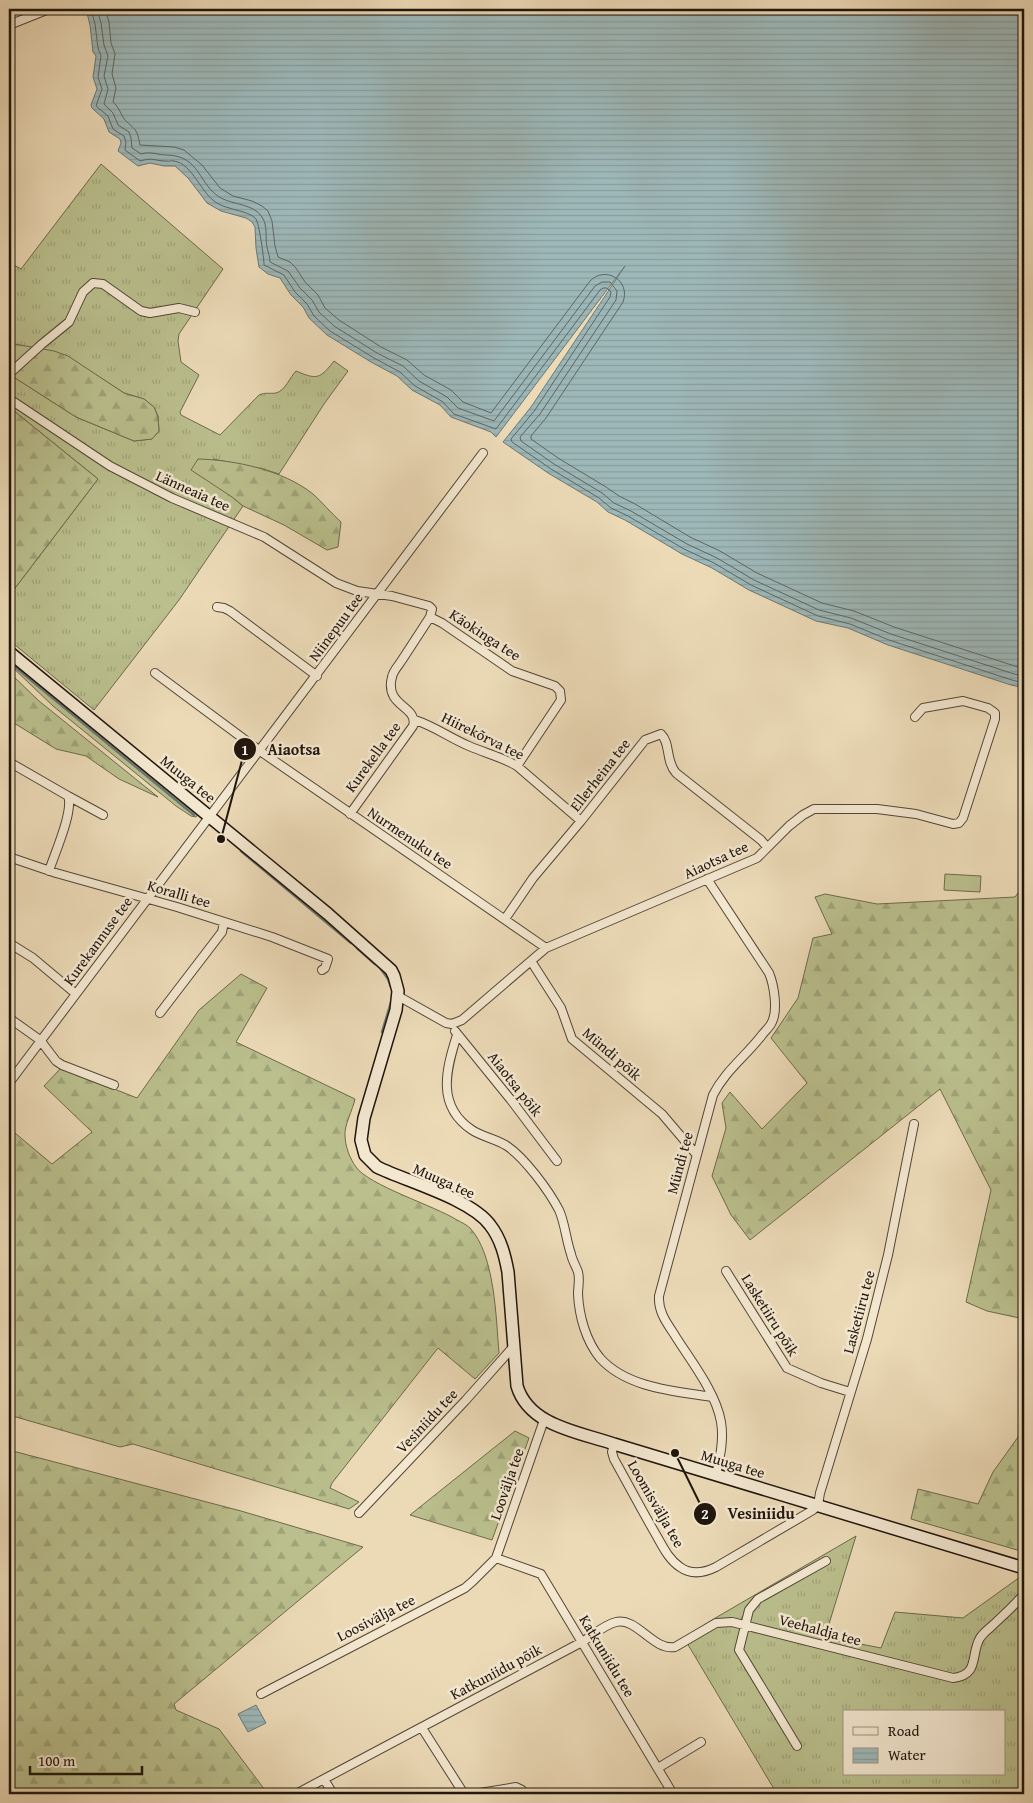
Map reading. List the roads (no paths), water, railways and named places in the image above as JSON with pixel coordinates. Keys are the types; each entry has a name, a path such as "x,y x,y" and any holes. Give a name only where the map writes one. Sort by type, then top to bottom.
{"street":[{"path":"9,25 49,9"},
{"path":"9,374 69,322 83,292 93,283 103,284 141,311 150,314 179,308 195,312"},
{"name":"Länneaia tee","path":"9,395 11,400 110,466 172,498 264,537 336,583 357,591 376,594"},
{"name":"Niinepuu tee","path":"209,816 484,454"},
{"name":"Käokinga tee","path":"376,594 392,596 429,606 432,610 430,617 442,623 512,671 555,686 560,691 560,700 516,766"},
{"path":"217,607 230,611 317,676"},
{"name":"Kurekella tee","path":"350,814 413,726 414,716 395,700 391,687 392,675 430,617"},
{"name":"Muuga tee","path":"9,652 385,963 394,976 398,996 396,1010 364,1118 361,1140 362,1149 365,1155 377,1167 472,1208 489,1224 500,1241 508,1272 515,1375 520,1396 535,1414 544,1420 614,1444 1024,1568"},
{"name":"Nurmenuku tee","path":"155,673 350,814 546,948"},
{"name":"Aiaotsa tee","path":"452,1024 462,1020 546,948 757,858 803,815 814,809 877,809 916,814 953,824 959,823 963,818 992,728 995,713 988,708 963,701 923,708 915,717"},
{"name":"Hiirekõrva tee","path":"415,720 466,744 507,760 581,821"},
{"name":"Ellerheina tee","path":"505,919 533,878 645,740 661,734 666,741 670,765 676,773 762,840 767,847"},
{"path":"9,762 103,815"},
{"path":"49,871 70,805 68,796"},
{"name":"Kurekannuse tee","path":"9,1083 209,816"},
{"name":"Koralli tee","path":"9,857 49,871 272,936 328,960 325,968 322,970"},
{"name":"Mündi tee","path":"707,879 774,985 774,1016 771,1023 752,1048 727,1072 713,1095 660,1286 658,1303 665,1320 712,1398 719,1414 722,1429 721,1456 716,1475"},
{"path":"160,1013 222,932 224,922"},
{"path":"9,943 33,958 76,994"},
{"name":"Mündi põik","path":"531,961 561,1008 572,1039 662,1114 696,1154"},
{"path":"398,996 446,1023 452,1024"},
{"path":"9,1018 40,1040 56,1061 62,1065 114,1085"},
{"name":"Aiaotsa põik","path":"452,1024 457,1035 512,1100 557,1161"},
{"path":"457,1035 447,1076 446,1089 449,1105 464,1124 474,1131 506,1146 528,1165 559,1211 571,1256 578,1273 579,1307 585,1332 599,1356 620,1374 645,1384 712,1398"},
{"name":"Lasketiiru tee","path":"818,1505 820,1492 867,1339 888,1255 914,1124"},
{"name":"Lasketiiru põik","path":"726,1271 787,1368 821,1384 850,1392"},
{"name":"Vesiniidu tee","path":"358,1513 514,1346"},
{"name":"Loovälja tee","path":"496,1558 544,1420"},
{"name":"Loomisvälja tee","path":"614,1444 612,1452 614,1459 670,1559 688,1572 702,1572 716,1567 813,1510 818,1505"},
{"name":"Katkuniidu tee","path":"496,1558 541,1574 673,1794"},
{"name":"Loosivälja tee","path":"261,1694 465,1588 496,1558"},
{"path":"797,1746 739,1650 749,1610 758,1599 826,1561"},
{"name":"Veehaldja tee","path":"582,1642 605,1627 618,1622 630,1624 661,1646 669,1648 675,1647 716,1623 732,1622 953,1678 960,1678 971,1669 980,1638 1024,1594"},
{"name":"Katkuniidu põik","path":"296,1794 582,1642"},
{"path":"422,1728 464,1794"},
{"path":"658,1768 701,1742"},
{"path":"324,1779 333,1794"},
{"path":"474,1794 516,1786 524,1794"}],"water":[{"path":"86,9 1024,9 1024,688 888,645 848,628 816,621 749,590 608,512 597,502 548,473 503,442 531,407 625,266 496,437 491,432 451,417 440,405 412,390 397,376 327,335 309,318 303,307 291,295 280,278 268,274 259,267 255,227 252,222 246,218 221,211 207,203 188,178 175,166 150,163 138,166 118,151 121,143 120,139 109,132 104,119 91,105 97,89 93,77 96,56 93,52"},
{"path":"256,1705 266,1723 248,1732 238,1714"}],"waterway":[{"path":"9,662 194,815"},
{"path":"241,851 351,943"},
{"path":"357,948 375,964"},
{"path":"381,969 391,987"},
{"path":"382,1032 392,999"}],"place":[{"name":"Aiaotsa","path":"221,839"},
{"name":"Vesiniidu","path":"675,1453"}]}
